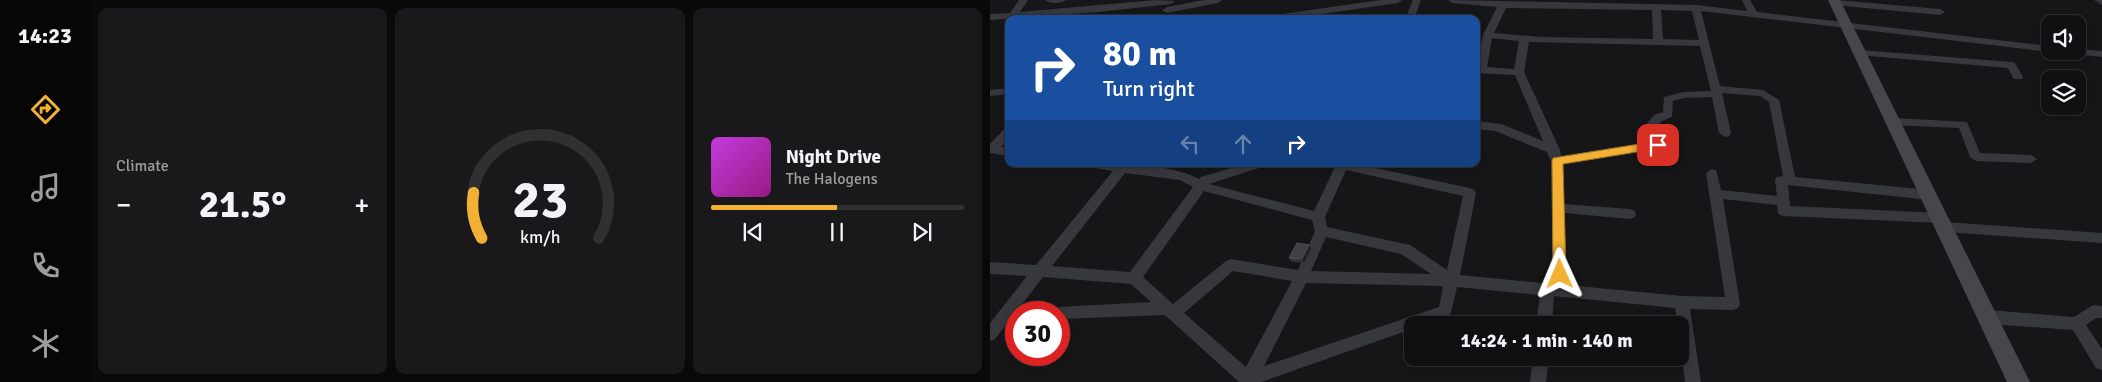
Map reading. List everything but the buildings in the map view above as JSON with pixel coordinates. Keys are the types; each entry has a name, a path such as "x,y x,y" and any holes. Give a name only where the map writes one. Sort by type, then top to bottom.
{"main road":[{"path":"1835,1 2019,382"}],"street":[{"path":"1013,15 1024,0"},
{"path":"1049,0 1062,0"},
{"path":"1084,0 1086,4 1168,7 1218,0"},
{"path":"1295,15 1398,0"},
{"path":"1411,15 1417,0"},
{"path":"1452,0 1503,5 1563,3 1696,8 2041,47"},
{"path":"1746,0 1753,14"},
{"path":"2098,0 2102,2"},
{"path":"1835,1 1940,12"},
{"path":"1077,15 1103,5"},
{"path":"1480,66 1488,35 1503,5"},
{"path":"1656,7 1658,40"},
{"path":"1696,8 1725,133"},
{"path":"990,17 1005,16"},
{"path":"1488,35 1524,40 1658,40 1705,43"},
{"path":"1524,40 1519,72 1556,155 1558,208 1554,290 1547,316"},
{"path":"2086,52 2102,54"},
{"path":"1861,54 2011,65 2018,77"},
{"path":"1480,70 1519,72"},
{"path":"990,93 1005,91"},
{"path":"1480,125 1497,127 1556,155 1661,144 1653,139 1651,126 1658,118 1668,114 1668,99 1716,91 1764,93 1774,100 1790,181"},
{"path":"1895,122 1963,125 1976,158 2031,158"},
{"path":"996,152 1005,137"},
{"path":"1019,301 1115,167"},
{"path":"1123,167 1183,176 1201,186 1405,249 1451,280"},
{"path":"1134,278 1205,180 1248,167"},
{"path":"1247,381 1302,277 1340,167"},
{"path":"1247,381 1445,311 1470,193 1354,167"},
{"path":"1070,313 1171,310 1231,265 1302,277 1451,280 1682,302 1733,304 1712,173"},
{"path":"1930,195 1781,180 1784,201 1783,211 1943,223 2102,238"},
{"path":"1716,194 1784,201"},
{"path":"1558,208 1630,214"},
{"path":"990,268 1134,278 1247,381"},
{"path":"1682,302 1693,382"},
{"path":"1989,318 2077,324 2092,311 2102,312"},
{"path":"990,334 1005,320"},
{"path":"2077,324 2102,363"},
{"path":"1538,382 1539,366"}],"route":[{"path":"1560,274 1557,161 1658,145"}]}
